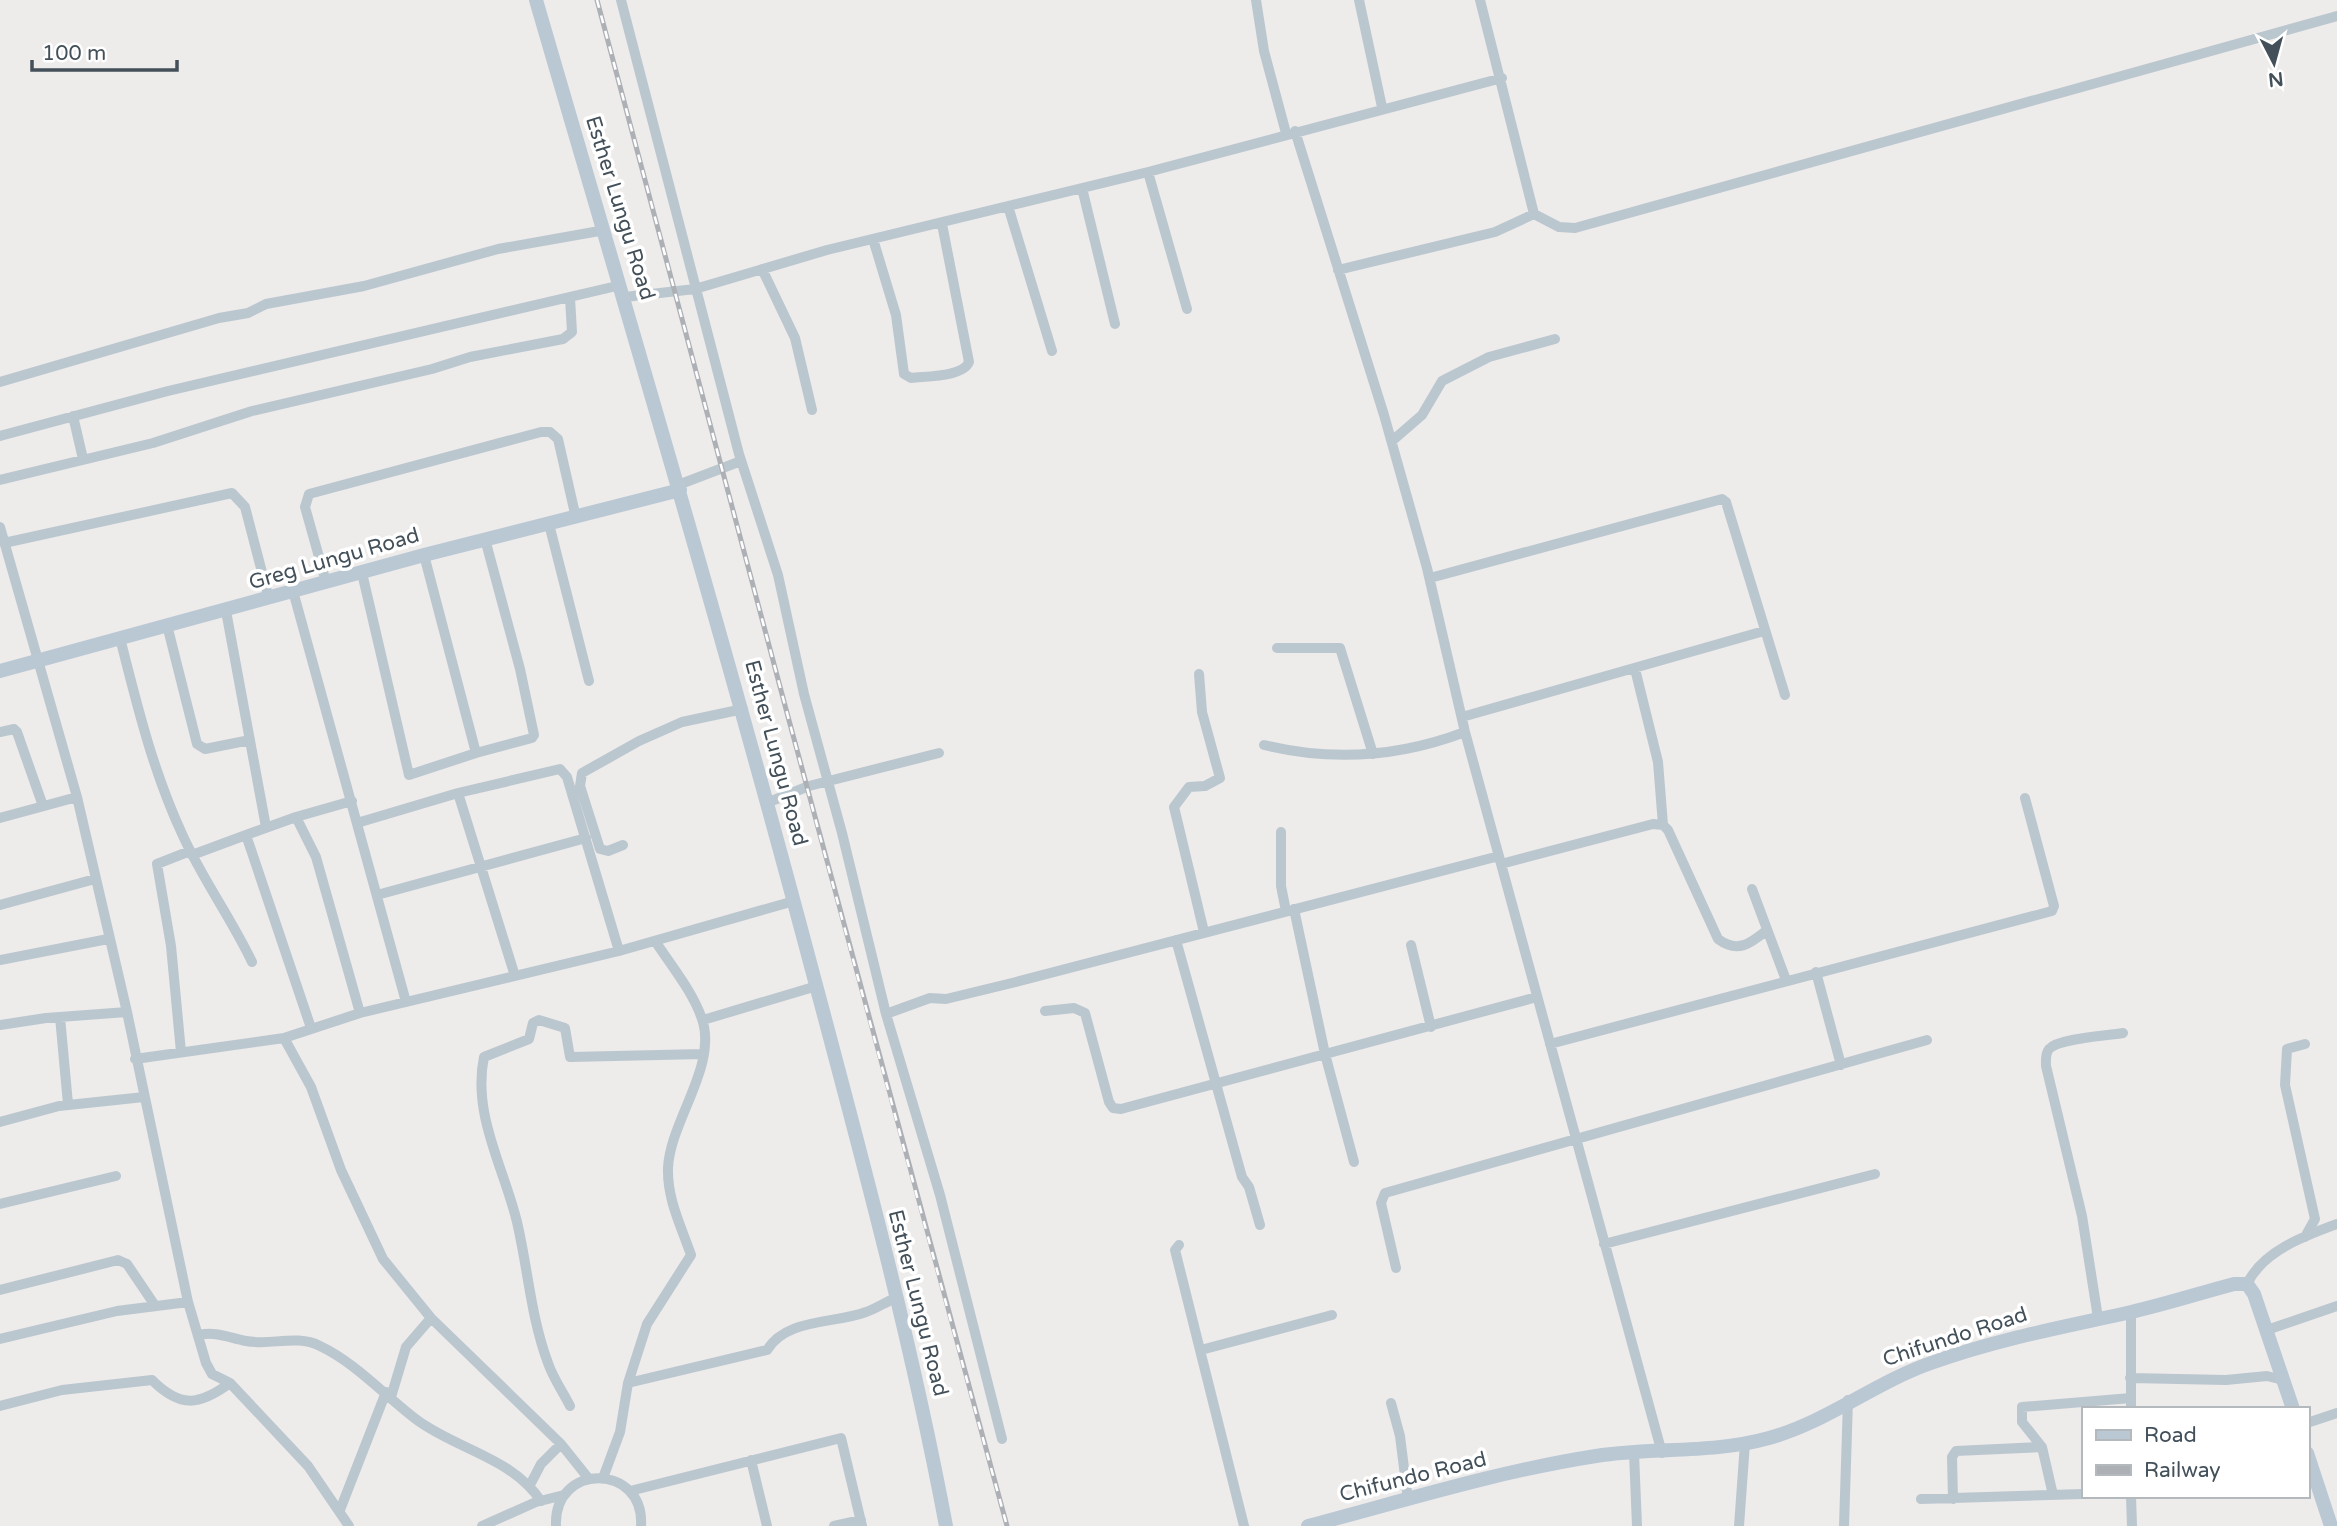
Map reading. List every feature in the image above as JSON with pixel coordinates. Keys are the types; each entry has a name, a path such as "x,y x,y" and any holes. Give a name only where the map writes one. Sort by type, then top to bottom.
{"street":[{"name":"Esther Lungu Road","path":"536,0 623,291 769,802 896,1298 929,1436 946,1526"},
{"path":"621,0 741,461 778,575 804,694 886,1014 940,1195 1002,1439"},
{"path":"1255,0 1264,51 1392,441 1430,578 1465,732 1662,1453"},
{"path":"1359,0 1382,107"},
{"path":"1480,0 1502,78 1534,214 1559,227 1595,224 1713,187 2337,16"},
{"path":"0,436 400,335 570,298 623,291 695,289 762,268 1148,172 1382,107 1502,78"},
{"path":"1148,172 1186,309"},
{"path":"1082,188 1115,324"},
{"path":"1008,206 1052,351"},
{"path":"1338,270 1495,232 1534,214"},
{"path":"873,239 896,315 904,374 911,378 956,371 965,368 969,362 942,224"},
{"path":"0,382 219,317 248,313 266,304 364,286 498,249 605,230"},
{"path":"762,268 795,338 812,410"},
{"path":"0,481 152,443 252,411 432,369 470,357 563,339 572,332 570,298"},
{"path":"1392,441 1422,415 1442,381 1489,357 1555,339"},
{"path":"73,416 83,459"},
{"path":"326,582 305,508 309,494 541,432 550,432 558,439 576,517"},
{"path":"679,487 741,461"},
{"name":"Greg Lungu Road","path":"0,671 679,487"},
{"path":"4,543 232,493 245,507 269,599"},
{"path":"1430,578 1722,499 1726,502 1785,695"},
{"path":"549,524 589,681"},
{"path":"0,527 77,797 127,1012 188,1302 212,1374 230,1383 307,1466 349,1526"},
{"path":"362,573 409,775 532,738 535,730 485,539"},
{"path":"424,555 475,753"},
{"path":"293,591 406,1002"},
{"path":"226,611 266,827"},
{"path":"167,625 197,744 205,749 250,740"},
{"path":"1462,717 1764,631"},
{"path":"120,638 145,737 191,853 232,920 253,962"},
{"path":"1277,648 1340,648 1373,754"},
{"path":"1635,669 1658,762 1663,825"},
{"path":"1199,674 1202,712 1220,778 1205,786 1189,787 1174,807 1204,932"},
{"path":"624,845 608,851 600,849 580,786 582,773 639,741 682,722 743,709"},
{"path":"0,732 14,729 17,732 43,806"},
{"path":"1264,746 1316,754 1373,754 1401,752 1465,732"},
{"path":"769,802 828,781 939,754"},
{"path":"357,823 458,793 560,769 568,777 619,951"},
{"path":"458,793 515,976"},
{"path":"0,818 77,797"},
{"path":"1550,1044 2052,911 2054,906 2025,798"},
{"path":"181,1052 171,946 157,864 352,801"},
{"path":"296,817 316,857 360,1013"},
{"path":"886,1014 930,998 946,999 1290,910 1653,824 1663,825 1668,830 1718,939 1727,946 1744,946 1767,930"},
{"path":"1281,832 1280,876 1354,1161"},
{"path":"246,835 311,1028"},
{"path":"377,895 586,838"},
{"path":"0,905 95,879"},
{"path":"1752,889 1786,980"},
{"path":"135,1059 284,1038 360,1013 619,951 794,901"},
{"path":"0,960 108,939"},
{"path":"1176,940 1242,1177 1249,1187 1260,1226"},
{"path":"603,1478 620,1432 628,1383 647,1324 691,1255 674,1211 668,1166 671,1146 703,1054 703,1020 655,941"},
{"path":"1411,945 1431,1027"},
{"path":"1816,972 1841,1065"},
{"path":"703,1020 817,986"},
{"path":"1045,1011 1074,1008 1085,1013 1108,1102 1113,1108 1121,1109 1537,997"},
{"path":"0,1025 127,1012"},
{"path":"60,1017 68,1104"},
{"path":"570,1406 549,1366 542,1344 516,1220 494,1154 479,1082 484,1058 529,1039 533,1023 539,1020 565,1028 570,1057 703,1054"},
{"path":"2098,1318 2082,1216 2046,1066 2046,1054 2050,1047 2063,1042 2123,1033"},
{"path":"284,1038 312,1087 341,1170 383,1259 431,1318 561,1444 589,1479"},
{"path":"1396,1268 1381,1203 1385,1193 1927,1040"},
{"path":"2305,1044 2287,1049 2285,1085 2315,1219 2305,1237"},
{"path":"0,1122 68,1104 144,1097"},
{"path":"1604,1244 1875,1174"},
{"path":"0,1204 116,1176"},
{"path":"2292,1407 2254,1294 2247,1284 2252,1273 2273,1255 2305,1237 2337,1224"},
{"path":"1179,1245 1175,1250 1244,1526"},
{"path":"0,1290 118,1260 127,1264 154,1304"},
{"name":"Chifundo Road","path":"1308,1526 1549,1464 1634,1453 1662,1453 1768,1438 1817,1421 1848,1400 1891,1378 1935,1361 2037,1331 2131,1312 2234,1284 2247,1284"},
{"path":"628,1383 767,1350 775,1337 796,1328 867,1312 896,1298"},
{"path":"0,1339 154,1304 188,1302"},
{"path":"2267,1330 2337,1306"},
{"path":"2053,1495 2042,1447 2022,1422 2022,1407 2131,1403 2131,1312"},
{"path":"1201,1350 1332,1315"},
{"path":"340,1510 406,1347 431,1318"},
{"path":"199,1335 221,1333 258,1343 296,1340 309,1342 329,1351 419,1422 511,1469 530,1485 541,1501"},
{"path":"2130,1378 2226,1380 2267,1376 2283,1380"},
{"path":"0,1406 62,1390 152,1380 165,1394 190,1402 209,1399 230,1383"},
{"path":"1844,1526 1848,1400"},
{"path":"1391,1403 1400,1436 1408,1500"},
{"path":"2309,1422 2337,1413"},
{"path":"630,1491 841,1438 861,1523 834,1526"},
{"path":"1739,1526 1745,1443"},
{"path":"530,1485 541,1464 561,1444"},
{"path":"1953,1499 1952,1457 1956,1451 2042,1447"},
{"path":"1634,1453 1637,1526"},
{"path":"751,1460 767,1526"},
{"path":"2309,1464 2313,1487 2331,1526"},
{"path":"556,1526 558,1506 564,1495 579,1483 603,1478 618,1482 630,1491 640,1508 641,1526"},
{"path":"1922,1499 2082,1494"},
{"path":"482,1526 504,1514 564,1495"},
{"path":"2131,1498 2132,1526"}],"railway":[{"path":"597,0 1007,1526"}]}
